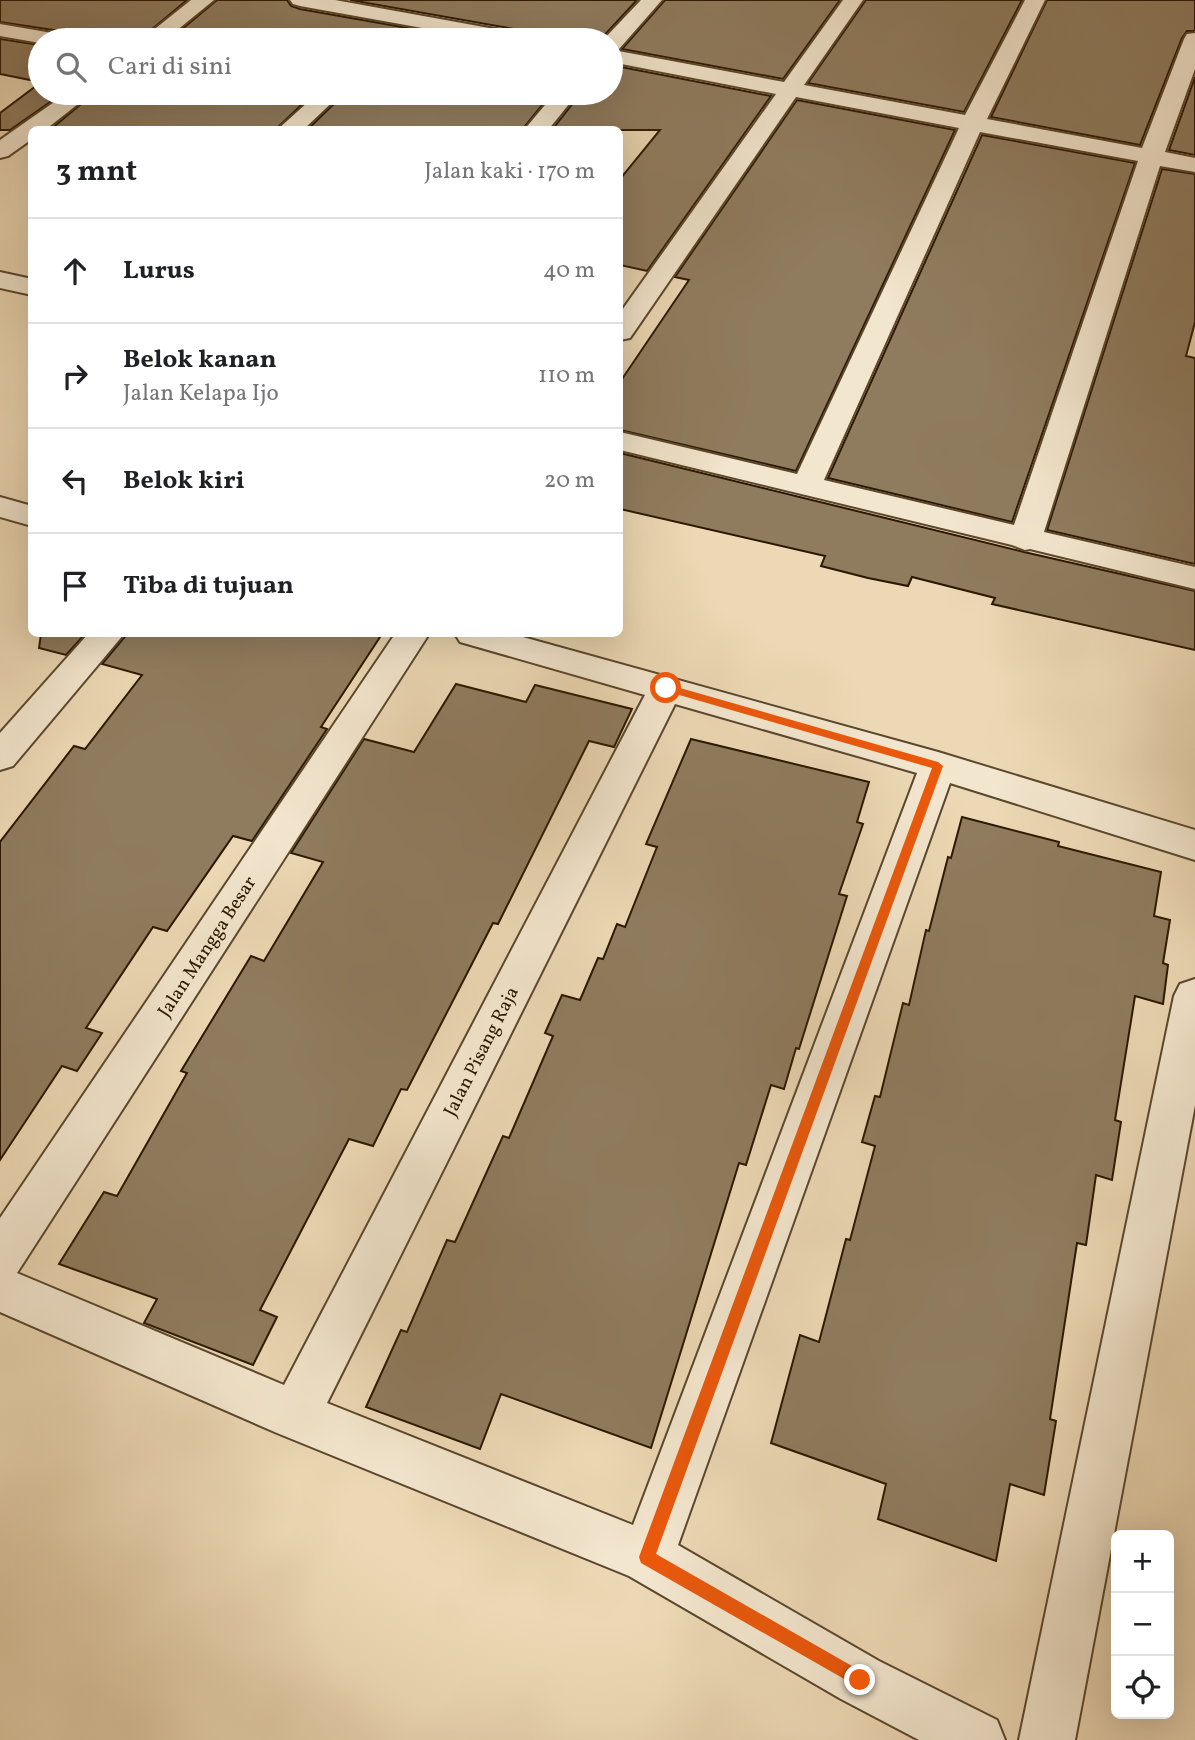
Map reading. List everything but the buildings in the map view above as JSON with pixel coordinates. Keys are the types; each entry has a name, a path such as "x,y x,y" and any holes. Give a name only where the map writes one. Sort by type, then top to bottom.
{"street":[{"path":"168,28 204,0"},
{"path":"300,0 454,28"},
{"path":"406,28 436,0"},
{"path":"623,31 652,0"},
{"path":"623,328 853,0"},
{"path":"807,484 972,125 1035,0"},
{"path":"0,30 28,35"},
{"path":"1025,540 1151,157 1195,39"},
{"path":"623,58 1195,165"},
{"path":"29,126 62,105"},
{"path":"293,126 317,105"},
{"path":"538,126 557,105"},
{"path":"6,141 28,127"},
{"path":"0,280 28,286"},
{"path":"623,442 807,484 1025,540 1195,578"},
{"path":"0,507 28,515"},
{"path":"0,757 104,637"},
{"name":"Jalan Mangga Besar","path":"0,1258 410,637"},
{"path":"483,637 938,766 1195,845"},
{"name":"Jalan Pisang Raja","path":"295,1415 666,688"},
{"path":"647,1557 938,766"},
{"path":"1048,1740 1195,996"},
{"path":"0,1289 295,1415 647,1557 860,1680 977,1740"}],"route":[{"path":"666,688 938,766 647,1557 860,1680"}]}
